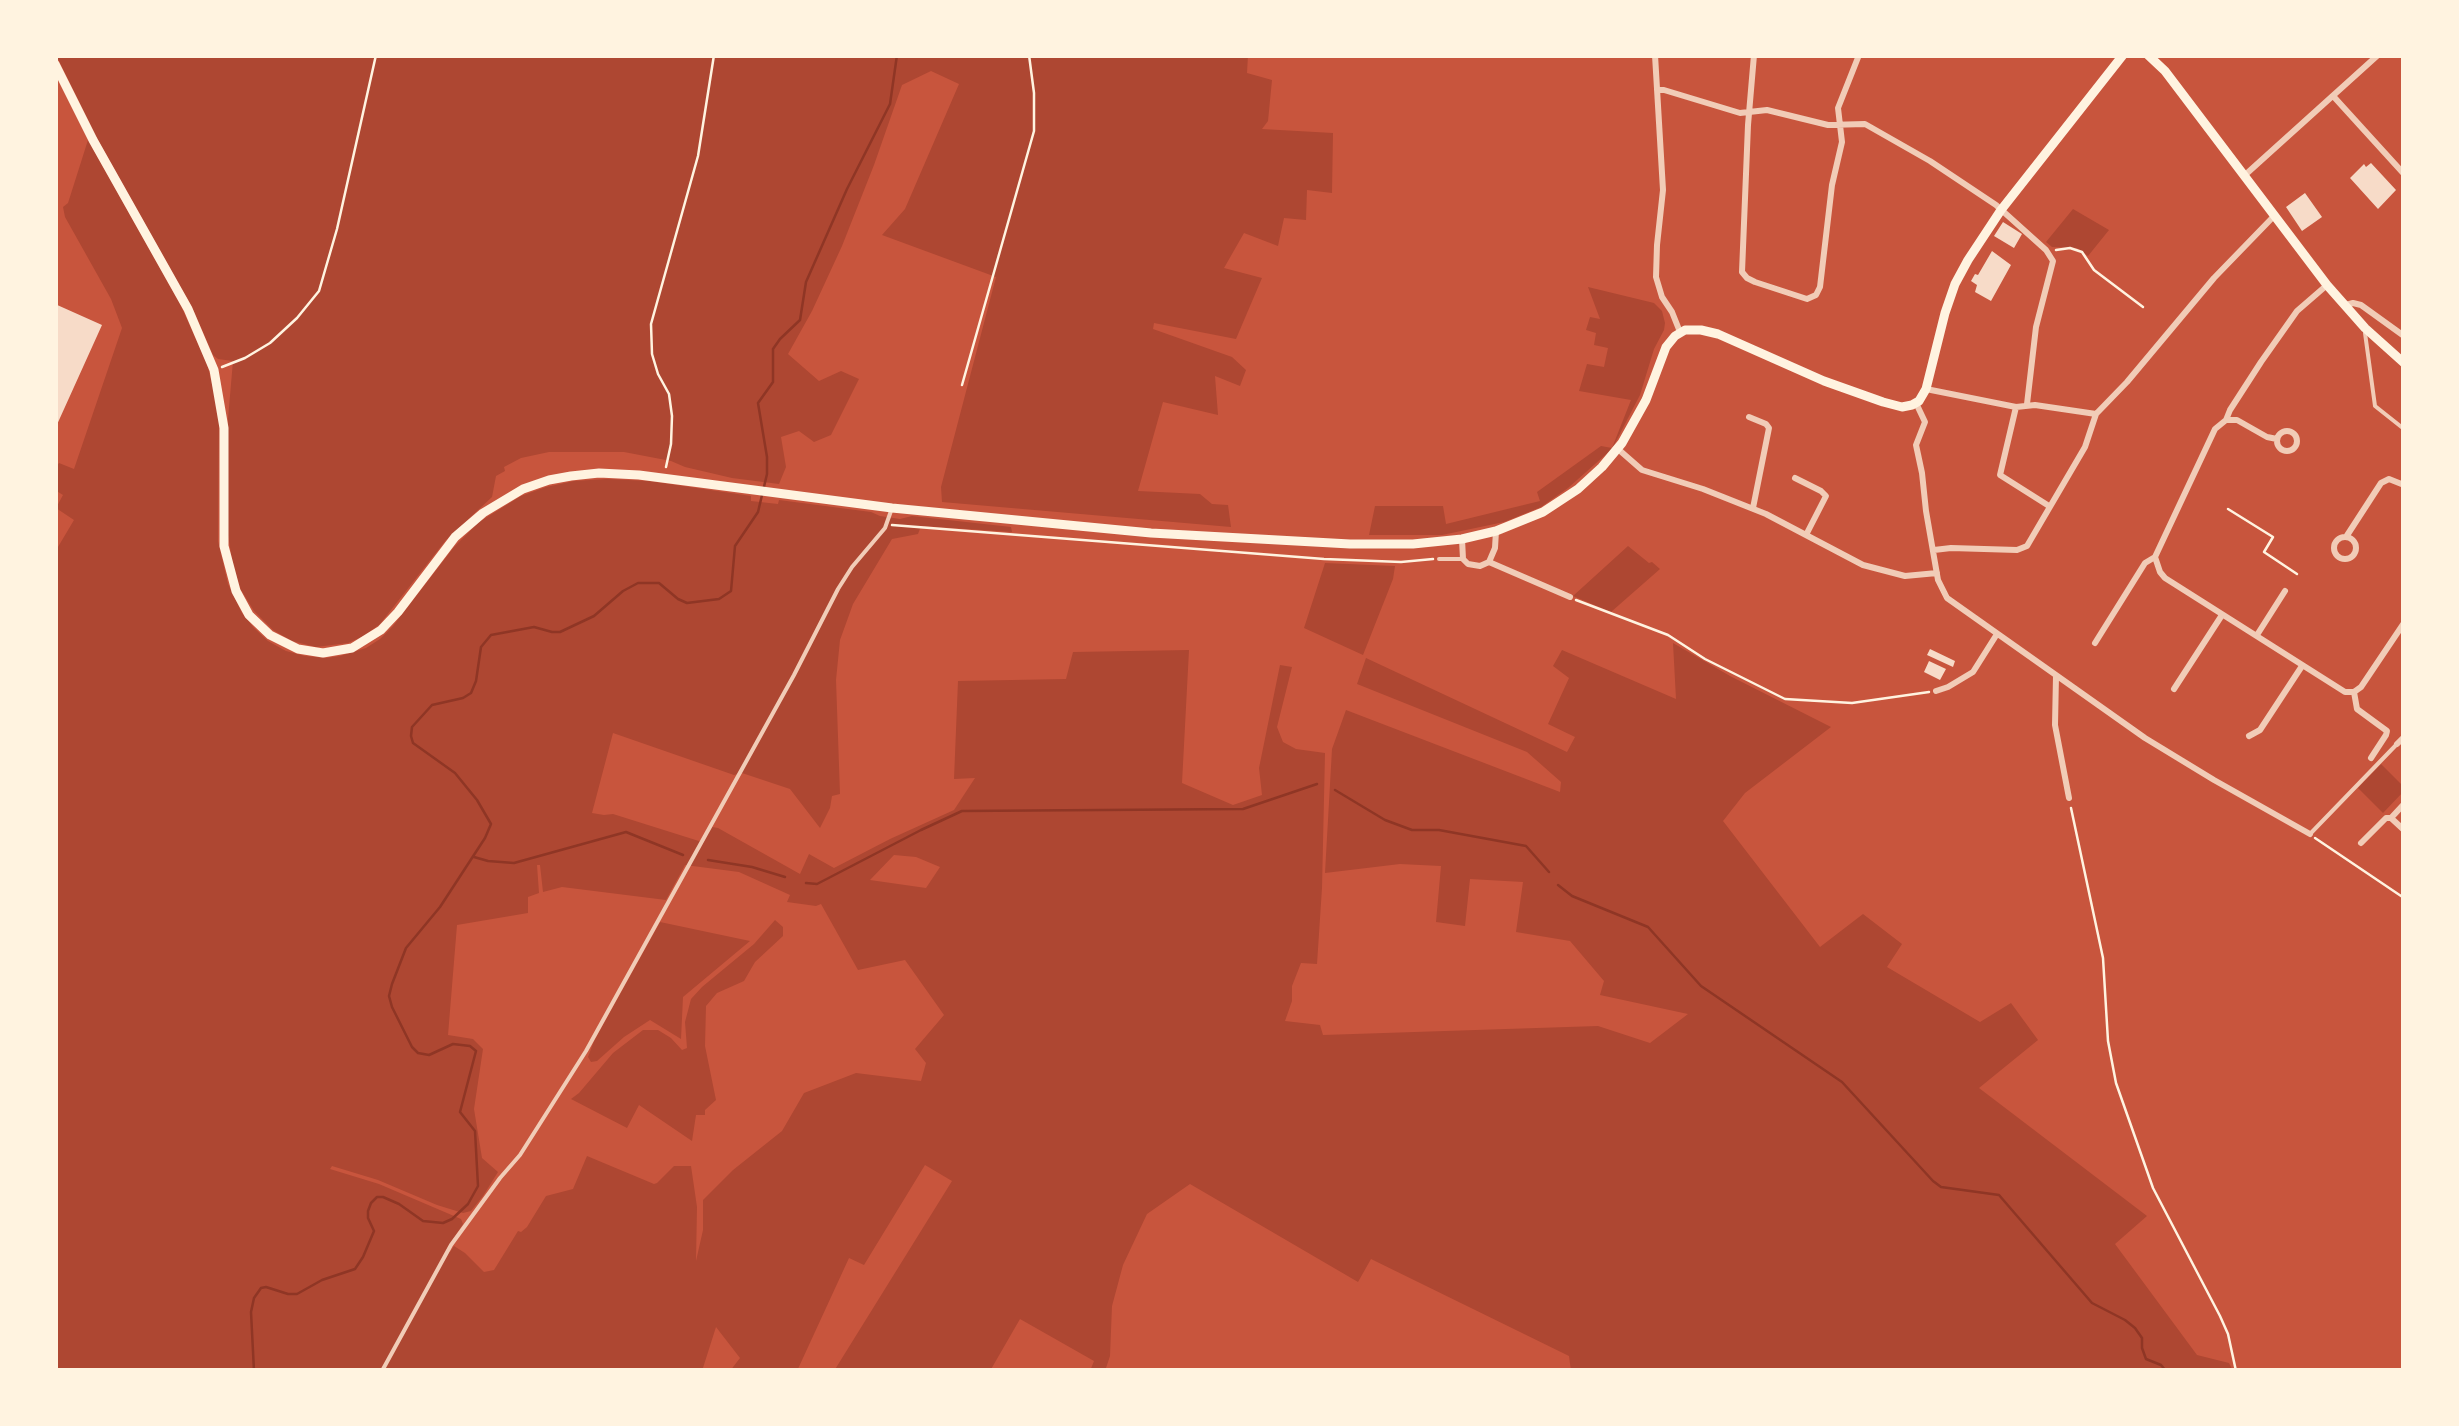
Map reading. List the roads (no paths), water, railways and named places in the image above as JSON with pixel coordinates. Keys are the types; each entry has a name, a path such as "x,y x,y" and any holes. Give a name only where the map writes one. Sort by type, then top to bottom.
{"main road":[{"path":"55,64 101,156 188,309 214,370 223,416 224,546 230,577 242,604 275,639 302,650 323,652 340,651 372,637 390,621 468,524 500,501 532,486 578,475 618,474 892,508 1151,533 1413,544 1496,531 1566,498 1618,449 1641,412 1666,348 1680,332 1718,334 1824,381 1883,402 1902,407 1916,403 1926,388 1955,284 2001,210 2123,55"},
{"path":"2148,55 2165,71 2327,285 2404,364"}],"street":[{"path":"1655,55 1663,190 1656,277 1680,332"},
{"path":"1754,55 1742,272 1755,282 1807,299 1814,297 1820,287 1829,204 1842,142 1839,104 1860,55"},
{"path":"2245,174 2378,55"},
{"path":"1658,90 1740,113 1767,110 1828,125 1865,124 2001,210 2050,254 2052,268 2036,328 2027,404"},
{"path":"2334,97 2404,174"},
{"path":"1934,550 2020,550 2027,546 2085,447 2096,414 2214,278 2275,215"},
{"path":"2095,644 2145,564 2155,557 2212,434 2226,420 2300,307 2327,285"},
{"path":"2345,306 2360,305 2404,336"},
{"path":"1926,388 2016,407 2027,404 2096,414"},
{"path":"1916,403 1925,422 1916,445 1937,573 1947,598 2172,754 2310,834"},
{"path":"2016,407 2000,475 2049,506"},
{"path":"1750,416 1769,428 1753,508"},
{"path":"2226,420 2240,421 2267,438 2276,439"},
{"path":"1618,449 1646,472 1753,508 1856,562 1905,576 1937,573"},
{"path":"1795,478 1826,496 1806,535"},
{"path":"2346,537 2380,482 2403,481"},
{"path":"1462,539 1463,559 1468,564 1483,566 1495,548 1496,531"},
{"path":"2155,557 2165,578 2342,691 2354,692 2362,687 2386,648 2402,635 2404,623"},
{"path":"1489,562 1570,598"},
{"path":"2257,635 2285,592"},
{"path":"2174,689 2222,615"},
{"path":"1936,691 1976,669 1997,634"},
{"path":"2249,736 2260,730 2302,666"},
{"path":"2056,676 2054,725 2069,798"},
{"path":"2354,692 2357,709 2386,732 2371,758"},
{"path":"2361,843 2404,804"},
{"path":"2391,818 2404,830"}],"lane":[{"path":"2365,328 2375,406 2404,429"},
{"path":"382,1371 452,1245 520,1155 582,1057 838,589 888,525 892,508"},
{"path":"1439,559 1463,559"},
{"path":"2310,834 2401,740"}],"waterway":[{"path":"254,1371 251,1312 261,1288 297,1294 355,1269 374,1231 368,1211 377,1197 399,1204 423,1221 443,1223 468,1204 478,1186 475,1131 460,1112 476,1051 470,1046 453,1044 429,1055 418,1053 389,996 406,948 440,907 491,824 455,773 413,743 412,727 432,705 471,693 481,647 491,635 534,627 560,632 594,616 638,583 659,583 687,603 719,599 731,591 735,546 758,512 767,474 758,403 773,382 773,349 800,320 806,282 890,104 897,55"},
{"path":"806,883 817,884 962,811 1243,809 1317,784"},
{"path":"1335,790 1385,820 1412,830 1439,830 1526,846 1549,872"},
{"path":"474,857 514,863 626,832 683,855"},
{"path":"708,860 785,877"},
{"path":"1558,885 1572,896 1648,927 1701,986 1842,1082 1941,1187 1999,1195 2092,1303 2135,1328 2142,1338 2146,1359 2166,1371"}]}
